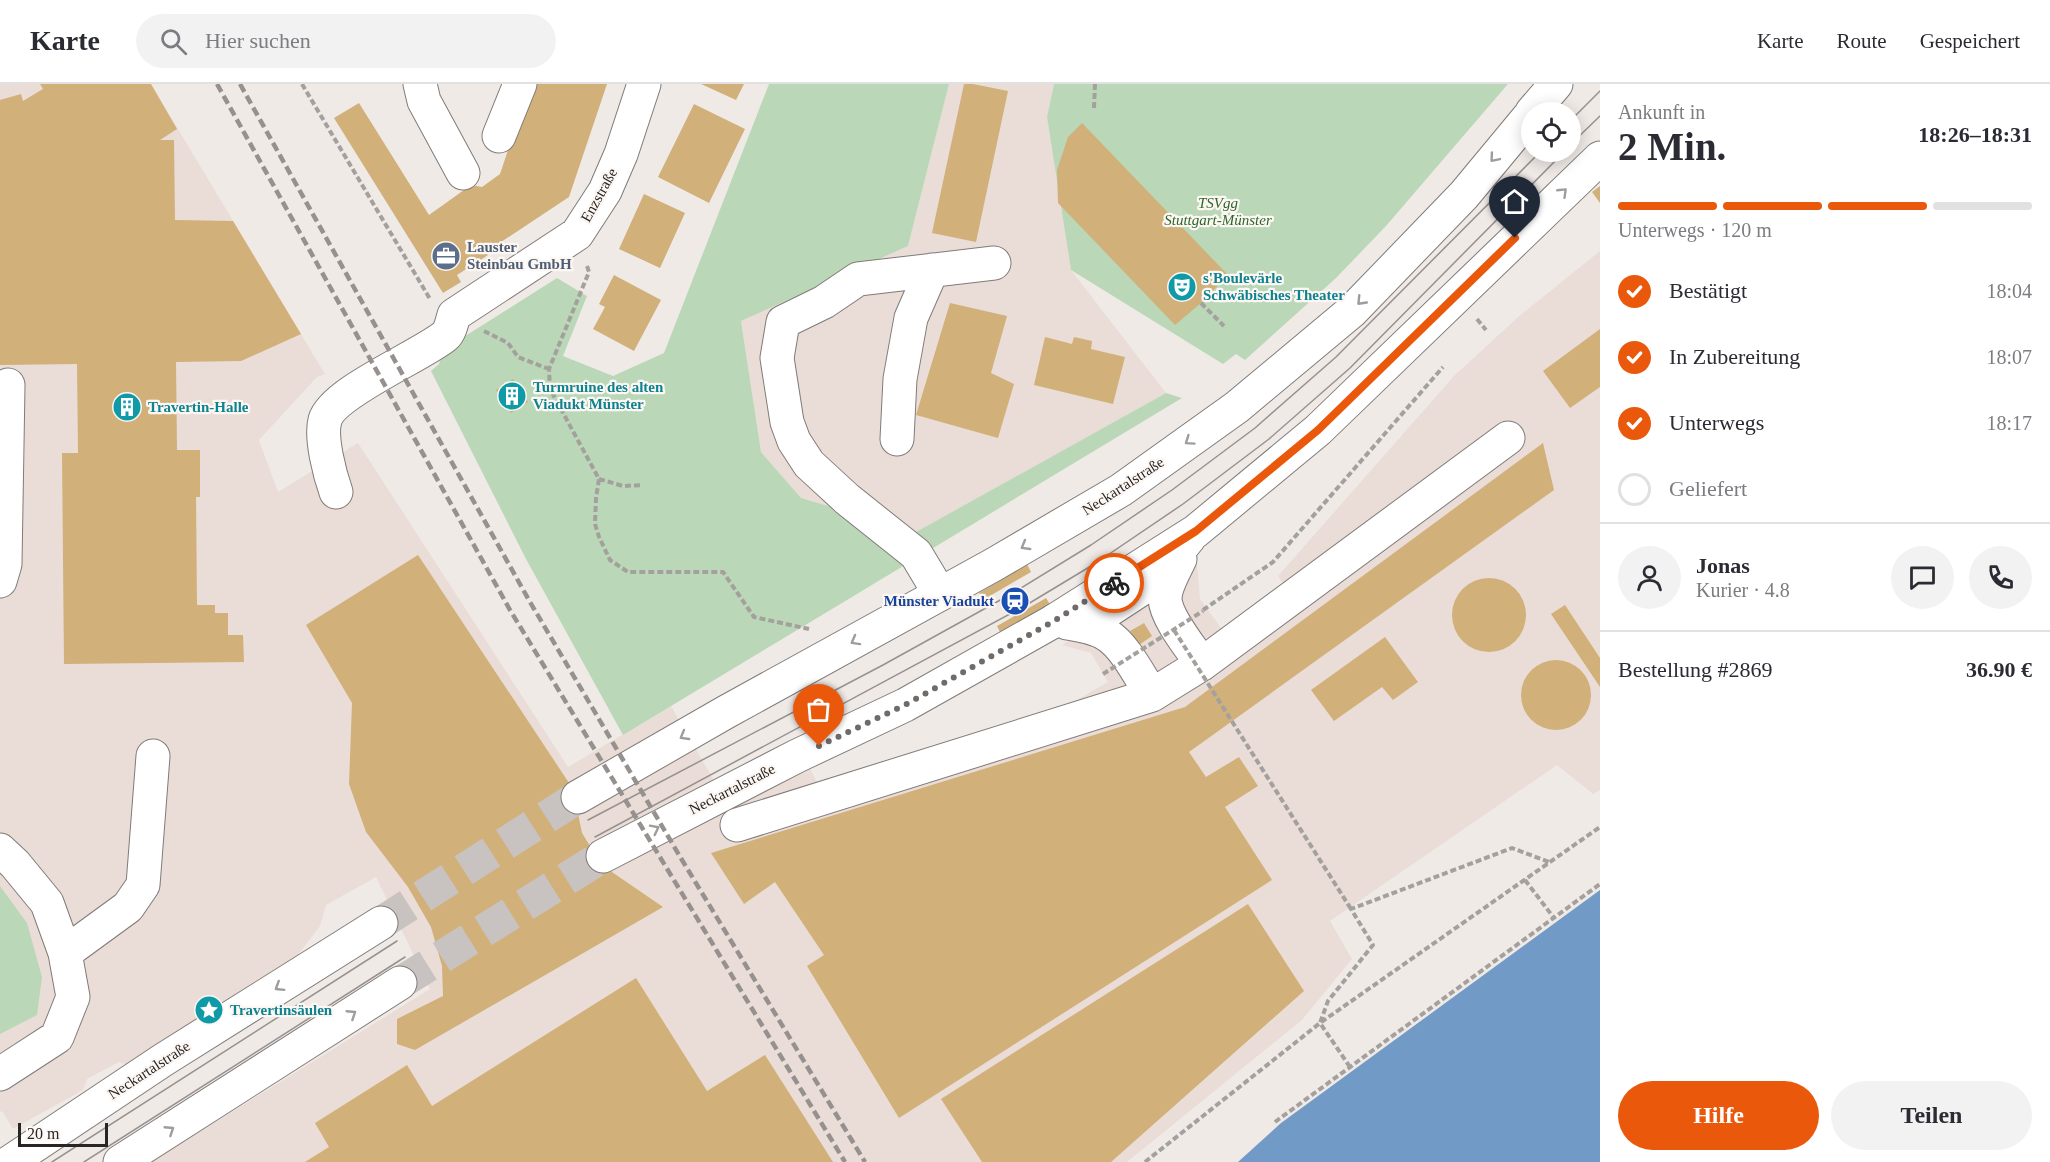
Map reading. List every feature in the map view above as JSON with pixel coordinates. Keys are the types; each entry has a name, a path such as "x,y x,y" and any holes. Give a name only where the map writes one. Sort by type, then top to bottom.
{"main road":[{"path":"420,84 424,101 464,173"},
{"path":"499,136 520,84"},
{"name":"Enzstraße","path":"336,492 327,463 324,421 330,409 366,383 447,335 454,315 577,234 605,191 621,154 644,84"},
{"name":"Neckartalstraße","path":"1541,102 1556,84"},
{"name":"Neckartalstraße","path":"578,797 1120,490 1237,407 1353,310 1464,195 1521,126"},
{"name":"Neckartalstraße","path":"603,856 797,756 905,705 1054,621 1196,531 1318,430 1600,158"},
{"path":"940,594 916,554 847,499 809,464 787,422 777,358 783,322 824,302 858,279 994,263"},
{"path":"897,439 900,379 911,318 932,270"},
{"path":"0,581 4,564 8,385"},
{"path":"737,825 1152,695 1202,664 1508,438"},
{"path":"1196,531 1172,575 1165,598 1171,617 1202,664"},
{"path":"1054,621 1088,626 1107,634 1119,645 1152,695"},
{"path":"64,953 128,907 143,885 153,756"},
{"path":"0,850 15,864 46,903 64,953 73,997 57,1037 0,1074"},
{"name":"Neckartalstraße","path":"10,1162 163,1060 381,922"},
{"path":"120,1162 400,983"}],"path":[{"path":"302,84 426,291"},
{"path":"1094,108 1095,84"},
{"path":"577,234 589,272 549,369 550,389 599,479 595,524 610,560 628,572 723,572 754,616 808,629 816,624"},
{"path":"1201,303 1224,326"},
{"path":"508,343 518,357 549,369"},
{"path":"1103,674 1174,630 1274,562 1443,367"},
{"path":"599,479 623,486 643,485"},
{"path":"1174,630 1373,945 1328,1000 1320,1023"},
{"path":"1145,1162 1320,1023 1600,827"},
{"path":"1351,909 1512,848 1549,862"},
{"path":"1525,880 1554,918"},
{"path":"1275,1122 1600,884"},
{"path":"1320,1023 1350,1067"}],"shaded area":[{"path":"0,84 151,84 325,374 317,377 259,440 278,492 358,443 568,767 671,706 730,808 810,769 817,782 1068,705 1108,682 1091,653 1062,645 1197,563 1200,599 1227,636 1288,592 1278,576 1454,376 1518,317 1600,251 1600,790 1593,794 1557,765 1330,921 1352,959 1302,1020 1127,1162 151,1162 430,989 376,877 326,905 320,926 294,960 127,1065 119,1062 87,1079 83,1090 13,1129 2,1111 0,1112"},
{"path":"949,84 1054,84 1047,117 1071,270 1166,393 916,532 801,498 761,452 741,321 908,246"}],"green space":[{"path":"769,84 949,84 908,246 741,321 761,452 801,498 916,532 1166,393 1182,398 623,735 526,559 431,371 439,364 443,350 557,278 587,296 563,356 613,376 664,353"},
{"name":"TSVgg Stuttgart-Münster","path":"1054,84 1508,84 1386,226 1336,278 1245,360 1236,354 1223,364 1071,270 1047,117"},
{"path":"0,886 27,923 42,977 37,1015 0,1034"}],"water":[{"path":"1600,890 1600,1162 1238,1162 1281,1123"}],"building":[{"name":"Travertin-Halle","path":"40,84 151,84 177,129 160,140 174,140 175,220 233,221 301,334 241,361 176,362 177,450 200,450 200,497 196,497 197,605 215,605 215,613 228,613 228,635 243,635 244,662 64,664 62,453 78,453 77,364 0,365 0,100 21,94 23,101 43,89"},
{"path":"530,84 607,84 569,197 486,252 488,255 457,275 461,282 443,293 334,118 359,103 429,215 471,185 482,187 500,174"},
{"path":"701,84 744,84 736,100"},
{"path":"964,84 1008,91 976,242 932,233"},
{"path":"694,104 745,129 709,203 658,177"},
{"path":"1082,123 1228,275 1201,303 1175,325 1058,203 1057,170 1068,137"},
{"path":"1600,186 1600,203 1592,192"},
{"path":"644,194 685,213 660,268 619,249"},
{"path":"614,275 661,300 634,351 593,329 605,307 599,304"},
{"path":"950,303 1007,316 991,373 1014,384 998,438 916,415"},
{"path":"1600,329 1600,387 1570,408 1543,371"},
{"path":"1045,337 1072,344 1074,337 1092,341 1091,349 1125,357 1113,404 1034,385"},
{"name":"Turmruine des alten Viadukt Münster","path":"513,379 528,402 511,413 496,390"},
{"path":"1543,443 1554,490 1189,752 1206,777 1239,757 1258,786 1225,807 1272,880 899,1118 807,966 824,955 775,882 744,904 711,853 1185,707"},
{"path":"418,555 573,789 582,833 593,851 609,870 663,907 415,1050 397,1044 397,1019 443,996 442,966 431,927 408,887 366,832 349,784 352,703 306,625"},
{"path":"1027,564 1031,572 983,600 979,593"},
{"path":"1482,578 1496,578 1510,584 1520,594 1526,608 1524,629 1510,646 1496,652 1482,652 1468,646 1458,636 1452,622 1452,608 1458,594 1468,584"},
{"path":"1046,598 1051,606 1001,634 997,626"},
{"path":"1565,605 1600,658 1600,687 1551,614"},
{"path":"1144,623 1152,636 1139,645 1130,631"},
{"path":"1385,637 1418,682 1393,700 1382,687 1334,721 1311,690"},
{"path":"1556,660 1569,663 1581,670 1588,682 1591,695 1588,708 1581,720 1569,727 1556,730 1543,727 1531,720 1524,708 1521,695 1524,682 1531,670 1543,663"},
{"path":"1248,904 1304,991 1111,1162 982,1162 941,1099"},
{"path":"636,978 707,1091 765,1055 833,1162 305,1162 329,1147 315,1123 407,1065 432,1106"}],"tunnel":[{"path":"381,923 578,797"},
{"path":"400,983 603,856"}],"tram line":[{"path":"1581,110 1600,91"},
{"path":"1581,134 1600,116"},
{"path":"588,820 883,665 1013,593 1091,545 1172,490 1255,428 1336,357 1530,162"},
{"path":"595,837 1023,607 1096,563 1183,504 1269,439 1350,368 1554,162"},
{"path":"52,1162 397,941"},
{"path":"84,1162 405,957"}],"railway":[{"path":"217,84 510,610 845,1162"},
{"path":"240,84 530,602 682,860 865,1162"}],"way so far":[{"path":"819,746 905,705 1054,621 1114,583"}],"place":[{"name":"Lauster Steinbau GmbH","path":"446,256"},
{"name":"s'Boulevärle Schwäbisches Theater","path":"1182,287"},
{"name":"Turmruine des alten Viadukt Münster","path":"512,396"},
{"name":"Travertin-Halle","path":"127,407"},
{"name":"Münster Viadukt","path":"1015,601"},
{"name":"Travertinsäulen","path":"209,1010"}],"route":[{"path":"1114,583 1196,531 1318,430 1515,238"}]}
